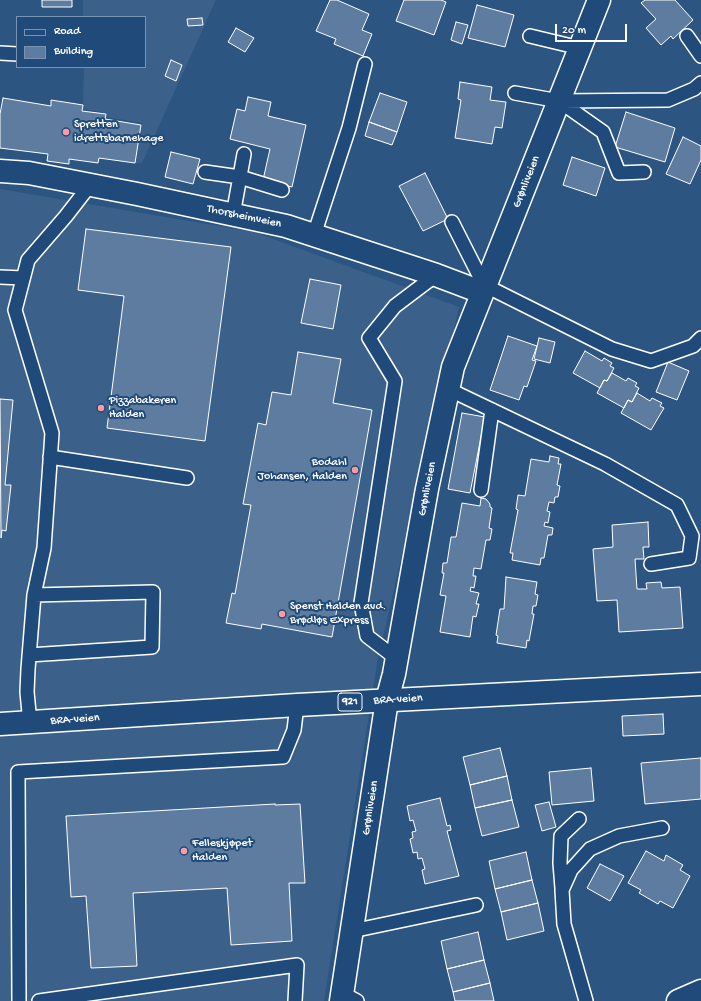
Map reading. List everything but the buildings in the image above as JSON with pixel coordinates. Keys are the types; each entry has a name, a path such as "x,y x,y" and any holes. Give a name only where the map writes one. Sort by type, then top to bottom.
{"street":[{"name":"Grønliveien","path":"347,998 352,931 387,700 453,367 483,288 560,101 599,0"},
{"name":"Thorsheimveien","path":"0,170 29,173 286,226 436,275 483,288"},
{"name":"BRA-veien","path":"0,724 298,705 701,684"},
{"path":"678,1001 701,991"}],"lane":[{"path":"530,36 580,48"},
{"path":"687,36 701,56"},
{"path":"0,53 16,54"},
{"path":"314,235 349,128 365,64"},
{"path":"515,93 560,101 668,100 694,89 701,83"},
{"path":"560,101 603,132 618,173 644,172"},
{"path":"233,215 244,154"},
{"path":"204,172 240,177 282,190"},
{"path":"30,723 27,692 29,654 34,595 44,548 52,433 15,310 28,260 66,216 90,185"},
{"path":"452,222 483,288 612,349 651,361 693,346 701,338"},
{"path":"396,659 367,636 361,603 395,381 369,338 395,306 436,275"},
{"path":"0,276 23,278"},
{"path":"448,389 605,464 677,505 692,536 689,558 651,564"},
{"path":"481,490 492,410"},
{"path":"50,457 187,478"},
{"path":"29,654 152,647 153,592 34,595"},
{"path":"19,1001 18,772 283,757 294,730 298,705"},
{"path":"579,819 561,836 560,863 564,924 586,1001"},
{"path":"562,890 571,870 590,849 619,836 662,828"},
{"path":"352,931 476,905"},
{"path":"39,1001 297,965 295,1001"}],"shaded area":[{"path":"83,0 216,0 142,163 136,163 142,123 106,117 107,113 83,109 84,68 146,68 146,16 83,16"},
{"path":"0,189 254,232 459,307 377,663 324,1001 0,1001"}],"place":[{"name":"Spretten idrettsbarnehage","path":"66,132"},
{"name":"Pizzabakeren Halden","path":"101,408"},
{"name":"Bodahl Johansen, Halden","path":"355,470"},
{"name":"Spenst Halden avd. Brødløs Express","path":"282,614"},
{"name":"Felleskjøpet Halden","path":"184,851"}]}
